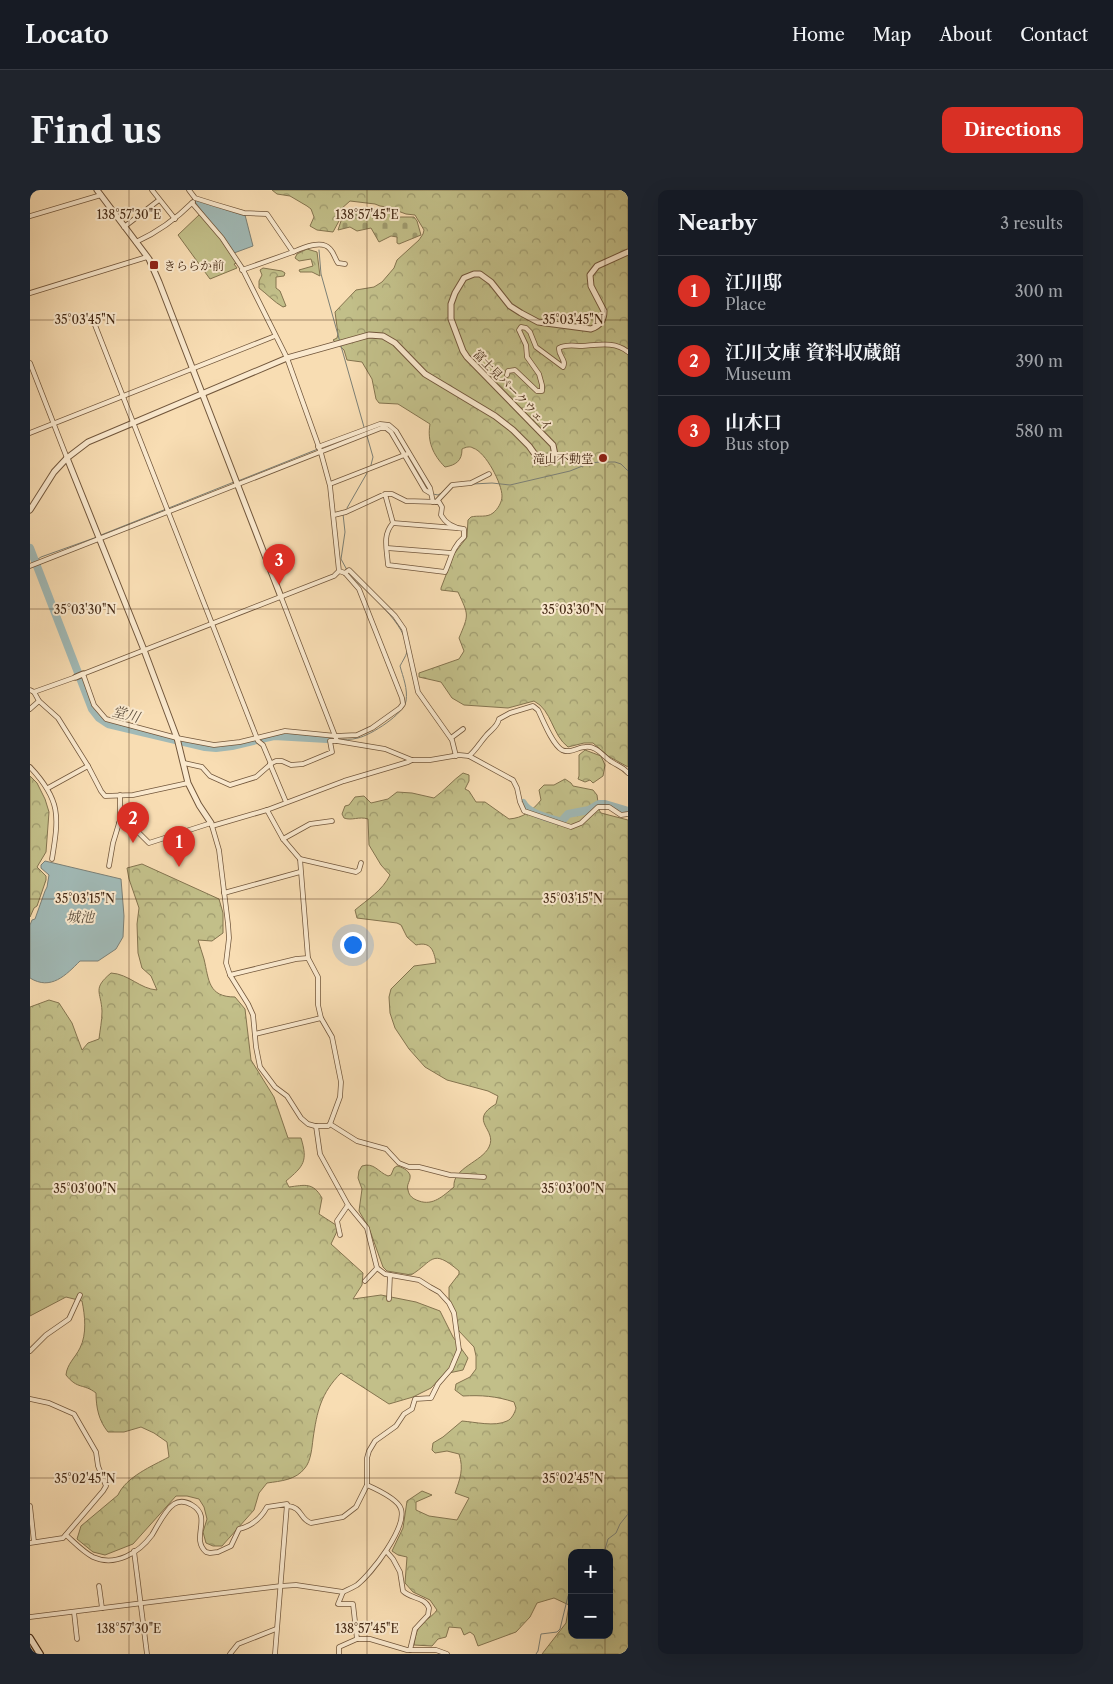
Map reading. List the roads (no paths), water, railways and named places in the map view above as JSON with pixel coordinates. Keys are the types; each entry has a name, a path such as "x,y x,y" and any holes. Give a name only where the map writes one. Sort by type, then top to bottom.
{"main road":[{"path":"30,1638 40,1654"}],"street":[{"path":"152,190 175,220"},
{"path":"189,190 195,198 244,213 267,214 293,252"},
{"path":"30,216 99,193 147,257 194,369 336,738"},
{"path":"136,242 161,230 175,220 195,198"},
{"path":"124,227 159,200"},
{"path":"192,203 222,238 242,270 287,358 330,484 339,571"},
{"path":"242,270 311,246 326,246 331,249 338,264 345,264"},
{"name":"富士見パークウェイ","path":"287,358 369,334 383,336 395,343 425,374 467,398 513,430 529,446 539,460 546,463 551,461 555,455 552,445 463,351 450,315 455,292 464,278 480,274 491,282 510,306 538,322 591,329 598,326 602,321 604,311 591,286 590,275 598,266 628,252"},
{"path":"30,293 147,257"},
{"path":"93,320 258,739 263,745 286,802"},
{"path":"507,374 508,371 515,370 537,391 542,391 539,374 527,357 526,345 519,330 521,327 526,328 530,332 536,347 563,367 564,361 558,351 559,348 566,346 610,345 620,346 628,352"},
{"path":"30,433 276,336"},
{"path":"30,510 54,472 88,442 287,358"},
{"path":"30,363 144,650 177,738 188,783 199,805 212,824 219,850 230,938 226,963 230,975 248,1004 253,1016 260,1067 274,1087 287,1096 308,1124 328,1126 340,1097 341,1082 332,1037 321,1018 318,1005 318,977 308,958 300,859"},
{"path":"318,447 382,426 392,427 407,454 430,488 434,502"},
{"path":"33,564 321,453 382,426"},
{"path":"330,484 407,454"},
{"path":"434,502 454,484 471,483 489,474"},
{"path":"334,515 346,512 385,494 392,494 406,502 439,502 442,507 442,517 456,528"},
{"path":"385,494 393,523"},
{"path":"393,523 464,528 464,537 458,542 451,553 450,562 445,572 388,565 385,536 393,523"},
{"path":"387,548 451,553"},
{"path":"345,573 348,570 394,616 404,629 418,692 451,738 456,750 456,756"},
{"path":"188,783 154,791 106,796 58,718 32,691 76,677 212,624 334,576 339,571"},
{"path":"184,763 202,767 210,776 228,785 255,778 276,761 282,761 291,765 308,762 329,754 332,752 330,741 336,738 363,733 396,712 403,704 358,589 345,573 339,571"},
{"path":"82,674 94,705 106,719 177,738 224,745 291,731 385,748 412,760"},
{"path":"30,709 39,700"},
{"path":"469,756 497,726 500,719 510,713 533,706 538,710 557,745 563,750 568,752 586,746 592,748 601,752 611,762 622,766 628,773"},
{"path":"451,738 463,729"},
{"path":"119,823 131,825 149,843 267,810 412,760 430,760 456,756 469,756 513,780 524,811 572,827 581,823 598,807 609,807 621,815 628,814"},
{"path":"30,766 48,788 54,801 56,839 52,859"},
{"path":"48,788 88,766"},
{"path":"109,866 112,843 119,823 120,795"},
{"path":"267,810 283,840 300,859 356,872 359,870 361,863"},
{"path":"283,840 310,824 332,821"},
{"path":"224,893 300,872"},
{"path":"230,975 296,958 308,958"},
{"path":"255,1034 321,1018"},
{"path":"330,1124 357,1140 386,1149 398,1163 409,1167 419,1167 450,1175 484,1177"},
{"path":"66,1535 88,1554 98,1559 120,1560 144,1543 173,1505 180,1502 193,1506 200,1512 202,1524 199,1541 202,1548 210,1553 218,1552 231,1546 239,1529 251,1525 263,1514 267,1506 287,1504 287,1506 297,1509 307,1522 311,1523 348,1515 356,1507 367,1485 367,1458 375,1441 400,1422 404,1414 412,1409 415,1399 431,1398 438,1384 451,1369 459,1350 456,1319 449,1303 439,1292 419,1280 385,1274 378,1268 367,1228 348,1205 320,1154 316,1126"},
{"path":"340,1234 337,1221 348,1205"},
{"path":"365,1281 378,1268"},
{"path":"389,1299 390,1275"},
{"path":"30,1351 46,1335 69,1319 80,1295"},
{"path":"30,1399 49,1403 74,1414 96,1452 98,1466 105,1483 104,1491 66,1535 59,1539 32,1543 30,1506"},
{"path":"30,1617 281,1586 296,1585 342,1592 358,1584 386,1552 399,1527 402,1511 395,1501 367,1485"},
{"path":"275,1654 287,1506"},
{"path":"134,1551 147,1654"},
{"path":"386,1552 395,1562 400,1572 403,1592 408,1596 424,1601 429,1608 428,1615 414,1629 410,1650"},
{"path":"99,1586 102,1608"},
{"path":"342,1592 338,1604 353,1604 357,1639"},
{"path":"74,1612 77,1639"},
{"path":"230,1654 238,1644 276,1629"},
{"path":"339,1654 339,1647 357,1639 374,1639 410,1650 436,1650 448,1654"}],"water":[{"path":"198,199 245,215 253,246 234,253 195,202"},
{"name":"城池","path":"45,861 121,879 124,916 123,937 116,949 98,961 80,961 58,980 45,983 30,978 30,925 32,920 35,919 47,887 49,875 41,868"}],"waterway":[{"path":"319,250 321,274 340,342"},
{"path":"341,346 364,427"},
{"path":"343,440 379,426"},
{"path":"387,427 395,434 428,490"},
{"path":"367,436 373,457 371,465"},
{"path":"238,481 318,449"},
{"path":"473,484 492,483 510,485 570,471 590,463 600,462 615,462 621,464 628,471"},
{"path":"347,508 367,473"},
{"path":"101,535 234,482"},
{"path":"433,494 438,495 443,492"},
{"path":"343,514 345,532 341,559 347,570"},
{"path":"35,561 41,557 97,537"},
{"name":"堂川","path":"30,548 92,709 99,718 108,724 216,748 274,736 327,739"},
{"path":"338,739 364,736 393,718 406,701 405,683 400,666 407,652 406,641 394,620 350,574"},
{"name":"堂川","path":"327,739 334,739"},
{"name":"堂川","path":"523,803 534,813 561,822 568,814 589,810 599,804 628,811"},
{"path":"605,1549 608,1539 616,1533 628,1514"},
{"path":"536,1654 541,1634 557,1632 560,1629 569,1594"}],"place":[{"name":"きららか前","path":"154,265"},
{"name":"滝山不動堂","path":"603,458"},
{"name":"山木口","path":"279,585"},
{"name":"江川文庫 資料収蔵館","path":"133,843"},
{"name":"江川邸","path":"179,867"}]}
